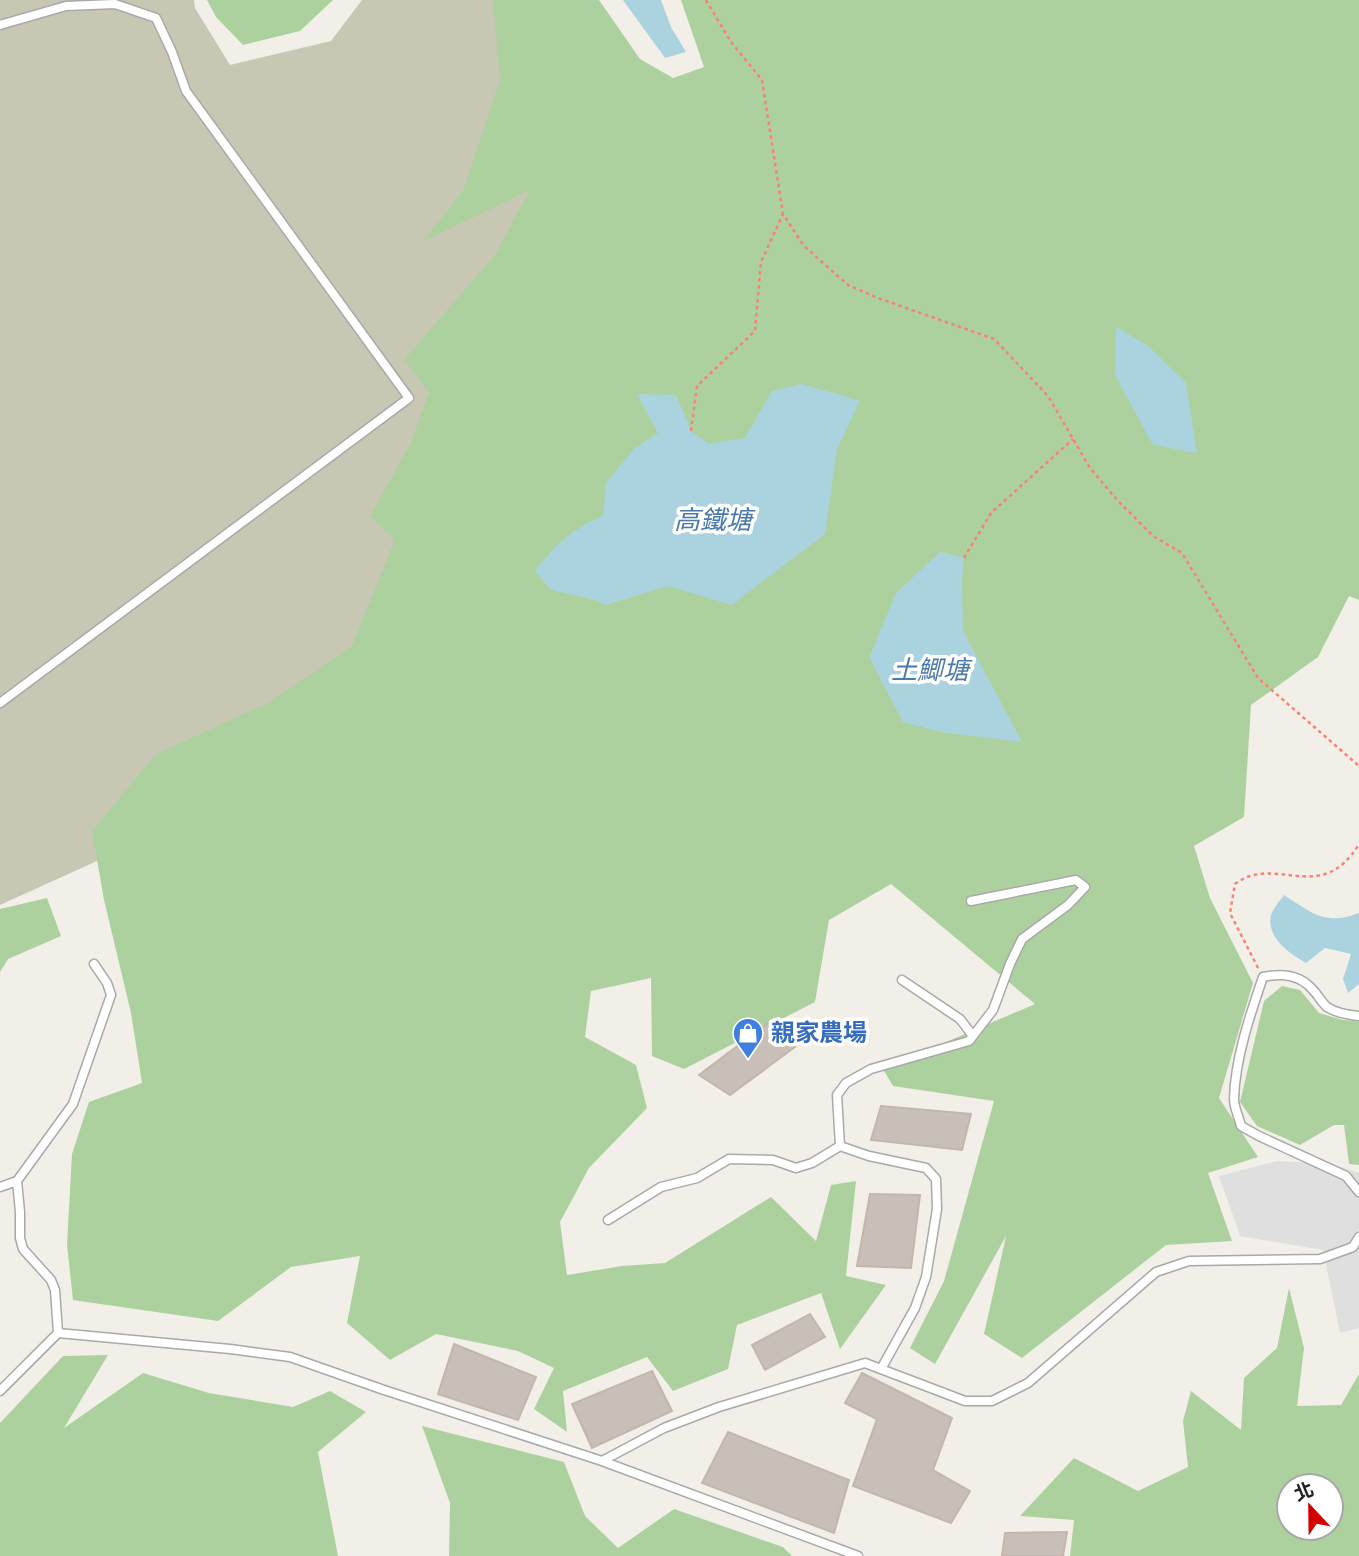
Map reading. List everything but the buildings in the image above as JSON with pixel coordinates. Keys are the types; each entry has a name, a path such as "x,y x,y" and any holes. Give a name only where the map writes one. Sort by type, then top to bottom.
{"lane":[{"path":"0,25 66,6 115,4 156,18 186,91 409,398 0,704"},
{"path":"840,1146 837,1095 846,1083 871,1069 969,1041 993,1010 1022,939 1068,905 1085,887 1076,880 971,901"},
{"path":"0,1187 16,1181 73,1104 111,995 107,983 94,964"},
{"path":"1359,1016 1326,1006 1307,982 1299,978 1280,973 1263,977 1237,1072 1234,1102 1241,1126 1346,1176 1359,1192"},
{"path":"902,980 960,1019 973,1036"},
{"path":"608,1220 661,1187 697,1178 729,1159 773,1160 796,1168 812,1163 840,1146"},
{"path":"840,1146 869,1156 926,1168 936,1179 937,1209 926,1277 915,1308 881,1368"},
{"path":"0,1391 58,1334 55,1290 51,1280 23,1249 16,1181"},
{"path":"603,1461 664,1428 719,1407 841,1368 865,1363 965,1401 992,1401 1028,1383 1157,1272 1189,1261 1320,1259 1353,1247 1359,1237"},
{"path":"58,1334 290,1357 603,1461 858,1556"}],"path":[{"path":"706,0 731,43 762,80 783,214 804,246 848,285 878,299 994,339 1048,396 1090,468 1118,501 1153,536 1182,554 1258,678 1359,766"},
{"path":"691,431 697,386 755,331 761,262 783,214"},
{"path":"964,558 991,513 1073,439"},
{"path":"1263,977 1230,913 1235,884 1247,876 1265,873 1313,878 1326,874 1347,860 1359,844"}],"shaded area":[{"path":"0,0 194,0 195,8 230,65 331,41 362,0 542,0 570,143 434,586 207,811 0,905"},
{"path":"1277,1161 1332,1164 1359,1173 1359,1328 1340,1333 1323,1250 1240,1236 1219,1176"}],"green space":[{"path":"207,0 333,0 300,31 243,45 216,17"},
{"path":"493,0 599,0 640,59 673,78 704,67 681,0 1359,0 1359,600 1349,596 1318,657 1251,705 1244,817 1194,846 1210,898 1253,983 1219,1098 1258,1157 1208,1173 1232,1241 1166,1245 1022,1358 984,1334 1006,1236 935,1364 910,1348 944,1281 994,1101 893,1086 883,1069 1035,1004 891,884 829,920 815,1002 684,1069 652,1056 651,978 591,991 585,1037 636,1065 647,1108 589,1168 560,1222 567,1275 622,1266 665,1263 771,1197 816,1241 831,1185 856,1181 846,1276 886,1285 840,1349 821,1293 737,1325 728,1369 673,1391 647,1357 563,1391 567,1432 534,1409 554,1368 518,1351 436,1334 390,1360 347,1323 360,1256 291,1267 218,1321 73,1300 67,1245 72,1154 89,1102 142,1083 131,1013 104,900 92,831 156,754 270,702 352,646 395,540 370,516 411,443 429,392 404,360 495,255 530,190 422,242 463,191 500,79"},
{"path":"47,898 61,936 8,959 0,972 0,909"},
{"path":"1282,986 1300,990 1319,1013 1343,1020 1359,1021 1359,1165 1349,1164 1344,1125 1334,1125 1300,1145 1257,1126 1240,1102 1264,1001"},
{"path":"1289,1288 1304,1348 1297,1406 1341,1405 1359,1374 1359,1556 1070,1556 1074,1520 1020,1516 1074,1458 1138,1491 1188,1467 1183,1421 1191,1391 1241,1430 1244,1378 1277,1348"},
{"path":"108,1355 64,1428 143,1373 209,1393 293,1407 330,1391 366,1412 318,1452 338,1556 0,1556 0,1423 63,1356"},
{"path":"422,1426 564,1462 585,1516 618,1548 674,1509 783,1547 792,1556 449,1556 450,1503"}],"water":[{"path":"623,0 661,0 671,27 686,52 665,58"},
{"path":"1116,327 1147,345 1186,383 1197,453 1153,445 1115,375"},
{"name":"高鐵塘","path":"802,384 860,401 837,449 825,534 732,605 668,586 605,605 596,600 551,590 535,571 565,539 582,526 603,516 606,483 634,449 658,433 637,394 676,395 691,431 709,444 745,438 772,391"},
{"name":"土鯽塘","path":"940,552 964,558 963,631 1022,742 941,732 903,722 871,661 870,656 896,593"},
{"path":"1284,895 1319,916 1337,918 1359,913 1359,984 1348,993 1343,979 1351,954 1325,948 1306,963 1275,938 1270,923 1271,915"}],"place":[{"name":"親家農場","path":"748,1060"}]}
